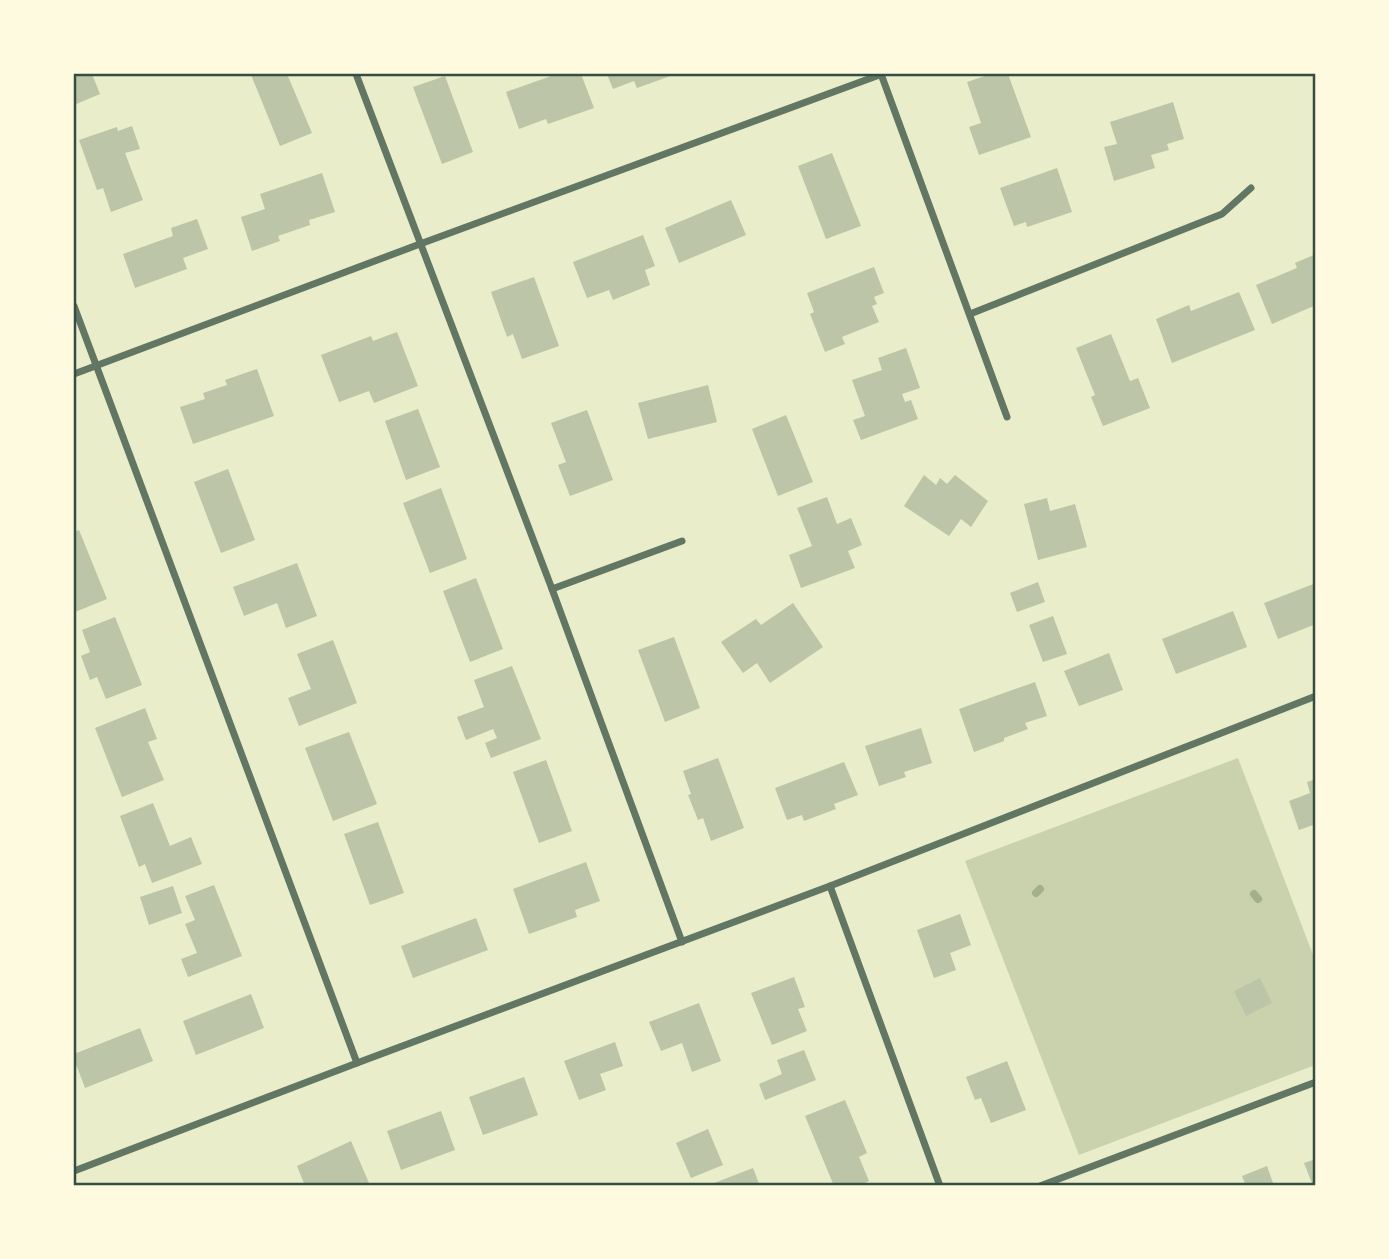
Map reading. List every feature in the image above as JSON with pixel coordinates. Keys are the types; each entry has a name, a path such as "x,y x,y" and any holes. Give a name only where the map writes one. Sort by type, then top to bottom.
{"street":[{"path":"356,74 552,589 682,942"},
{"path":"74,374 881,74 1007,417"},
{"path":"970,314 1222,214 1251,188"},
{"path":"74,306 357,1063"},
{"path":"552,589 682,541"},
{"path":"74,1171 830,886 1315,696"},
{"path":"830,886 940,1185"},
{"path":"1040,1185 1315,1082"}],"green space":[{"path":"1238,758 1315,960 1315,1065 1079,1155 965,861"}],"building":[{"path":"74,74 92,74 100,94 74,105"},
{"path":"287,74 312,133 280,146 251,75"},
{"path":"557,74 581,74 594,108 548,124 546,119 519,129 506,92"},
{"path":"607,74 676,74 637,88 634,81 613,89"},
{"path":"991,74 1008,74 1031,137 979,155 969,127 981,123 967,82"},
{"path":"445,76 473,152 442,164 413,87"},
{"path":"1173,102 1184,139 1167,144 1169,150 1151,155 1155,168 1114,181 1104,147 1117,144 1110,122"},
{"path":"132,126 140,149 125,153 143,200 111,212 103,188 97,190 79,140 117,127 118,131"},
{"path":"832,153 861,226 826,239 798,166"},
{"path":"1057,168 1072,212 1027,227 1026,222 1014,226 1000,188"},
{"path":"322,173 335,212 309,220 310,225 278,236 280,241 252,251 241,217 265,209 260,194"},
{"path":"731,200 746,235 679,263 665,228"},
{"path":"197,219 208,249 183,258 187,269 135,288 123,254 173,236 171,228"},
{"path":"643,235 655,266 645,270 650,285 613,300 609,290 587,298 573,262"},
{"path":"1316,254 1316,305 1272,324 1256,285 1297,268 1295,263"},
{"path":"874,267 884,293 874,297 877,304 872,306 879,322 842,337 845,344 825,352 810,314 814,312 807,293"},
{"path":"534,277 559,346 522,359 513,334 507,337 491,292"},
{"path":"1239,292 1255,330 1172,363 1156,319 1189,305 1191,311"},
{"path":"397,332 418,386 374,403 369,391 339,402 321,355 371,336 373,341"},
{"path":"1111,334 1130,381 1138,378 1150,408 1103,426 1091,397 1095,395 1076,348"},
{"path":"906,348 920,388 902,394 905,402 911,400 918,419 861,440 853,420 865,416 852,380 882,370 878,358"},
{"path":"257,369 274,416 193,444 180,407 205,399 203,393 227,385 225,380"},
{"path":"708,385 717,422 648,439 638,403"},
{"path":"418,409 440,467 406,480 385,421"},
{"path":"587,410 613,480 570,496 558,465 566,462 551,423"},
{"path":"786,415 813,482 778,496 752,429"},
{"path":"228,469 255,540 221,553 194,482"},
{"path":"924,475 936,485 940,478 947,484 955,475 988,501 971,527 961,519 949,536 904,506"},
{"path":"441,488 467,559 430,573 403,503"},
{"path":"827,497 837,524 851,518 862,545 848,551 855,568 801,588 789,555 812,546 797,508"},
{"path":"1047,498 1050,511 1075,504 1087,547 1038,560 1024,504"},
{"path":"79,530 107,599 75,612 74,532"},
{"path":"297,563 317,616 286,628 277,603 244,616 233,587"},
{"path":"476,578 503,649 470,662 443,591"},
{"path":"1038,582 1045,602 1017,612 1010,593"},
{"path":"1316,583 1316,624 1278,639 1264,603"},
{"path":"793,603 823,647 770,683 757,663 743,673 721,642 756,619 761,625"},
{"path":"1233,611 1247,647 1176,674 1162,639"},
{"path":"1053,616 1067,654 1043,662 1029,625"},
{"path":"115,617 142,685 106,699 97,677 90,680 81,656 90,652 82,630"},
{"path":"674,637 700,708 665,722 638,650"},
{"path":"333,640 357,703 299,726 288,698 311,689 297,654"},
{"path":"1109,653 1123,690 1079,706 1064,671"},
{"path":"512,666 541,739 491,758 485,743 497,738 493,729 466,740 457,717 484,707 474,680"},
{"path":"1035,682 1047,716 1025,723 1028,729 974,752 959,709"},
{"path":"145,708 157,739 148,742 164,780 122,797 95,728"},
{"path":"921,728 932,763 904,772 906,777 879,786 865,746"},
{"path":"349,732 377,804 333,821 305,748"},
{"path":"718,758 744,828 711,841 703,818 698,820 688,795 691,794 683,771"},
{"path":"546,760 572,831 539,843 513,772"},
{"path":"844,762 858,795 834,804 836,809 804,821 802,815 787,820 775,788"},
{"path":"1316,779 1316,824 1299,830 1289,801 1310,793 1307,782"},
{"path":"153,803 170,846 191,837 202,864 152,883 145,864 139,867 120,816"},
{"path":"378,822 404,893 370,905 344,834"},
{"path":"586,862 600,901 575,910 577,917 529,934 513,889"},
{"path":"214,885 242,956 188,977 181,959 197,953 185,924 195,920 185,896"},
{"path":"173,886 182,913 149,925 140,897"},
{"path":"960,914 971,945 950,953 956,970 934,978 917,930"},
{"path":"476,918 488,950 413,978 401,946"},
{"path":"794,977 805,1007 798,1009 807,1031 772,1045 751,993"},
{"path":"1260,978 1272,1003 1246,1016 1234,991"},
{"path":"251,994 264,1028 196,1055 183,1021"},
{"path":"699,1003 721,1061 692,1072 682,1043 661,1051 649,1022"},
{"path":"140,1028 153,1061 85,1088 74,1054"},
{"path":"615,1042 623,1066 600,1074 606,1090 579,1100 564,1061"},
{"path":"804,1050 816,1080 765,1100 759,1084 782,1074 777,1060"},
{"path":"1007,1061 1026,1110 991,1123 981,1098 975,1100 966,1077"},
{"path":"524,1077 538,1115 483,1135 469,1097"},
{"path":"845,1100 867,1153 859,1157 869,1181 859,1186 834,1186 805,1116"},
{"path":"441,1111 455,1150 401,1170 387,1131"},
{"path":"708,1129 723,1165 691,1178 676,1143"},
{"path":"351,1141 369,1183 363,1186 305,1186 297,1166"},
{"path":"1316,1159 1316,1186 1313,1186 1304,1163"},
{"path":"1267,1166 1274,1186 1246,1186 1242,1176"},
{"path":"753,1168 760,1186 709,1186 709,1185"}],"waterway":[{"path":"1036,893 1040,889"},
{"path":"1254,894 1258,899"}]}
